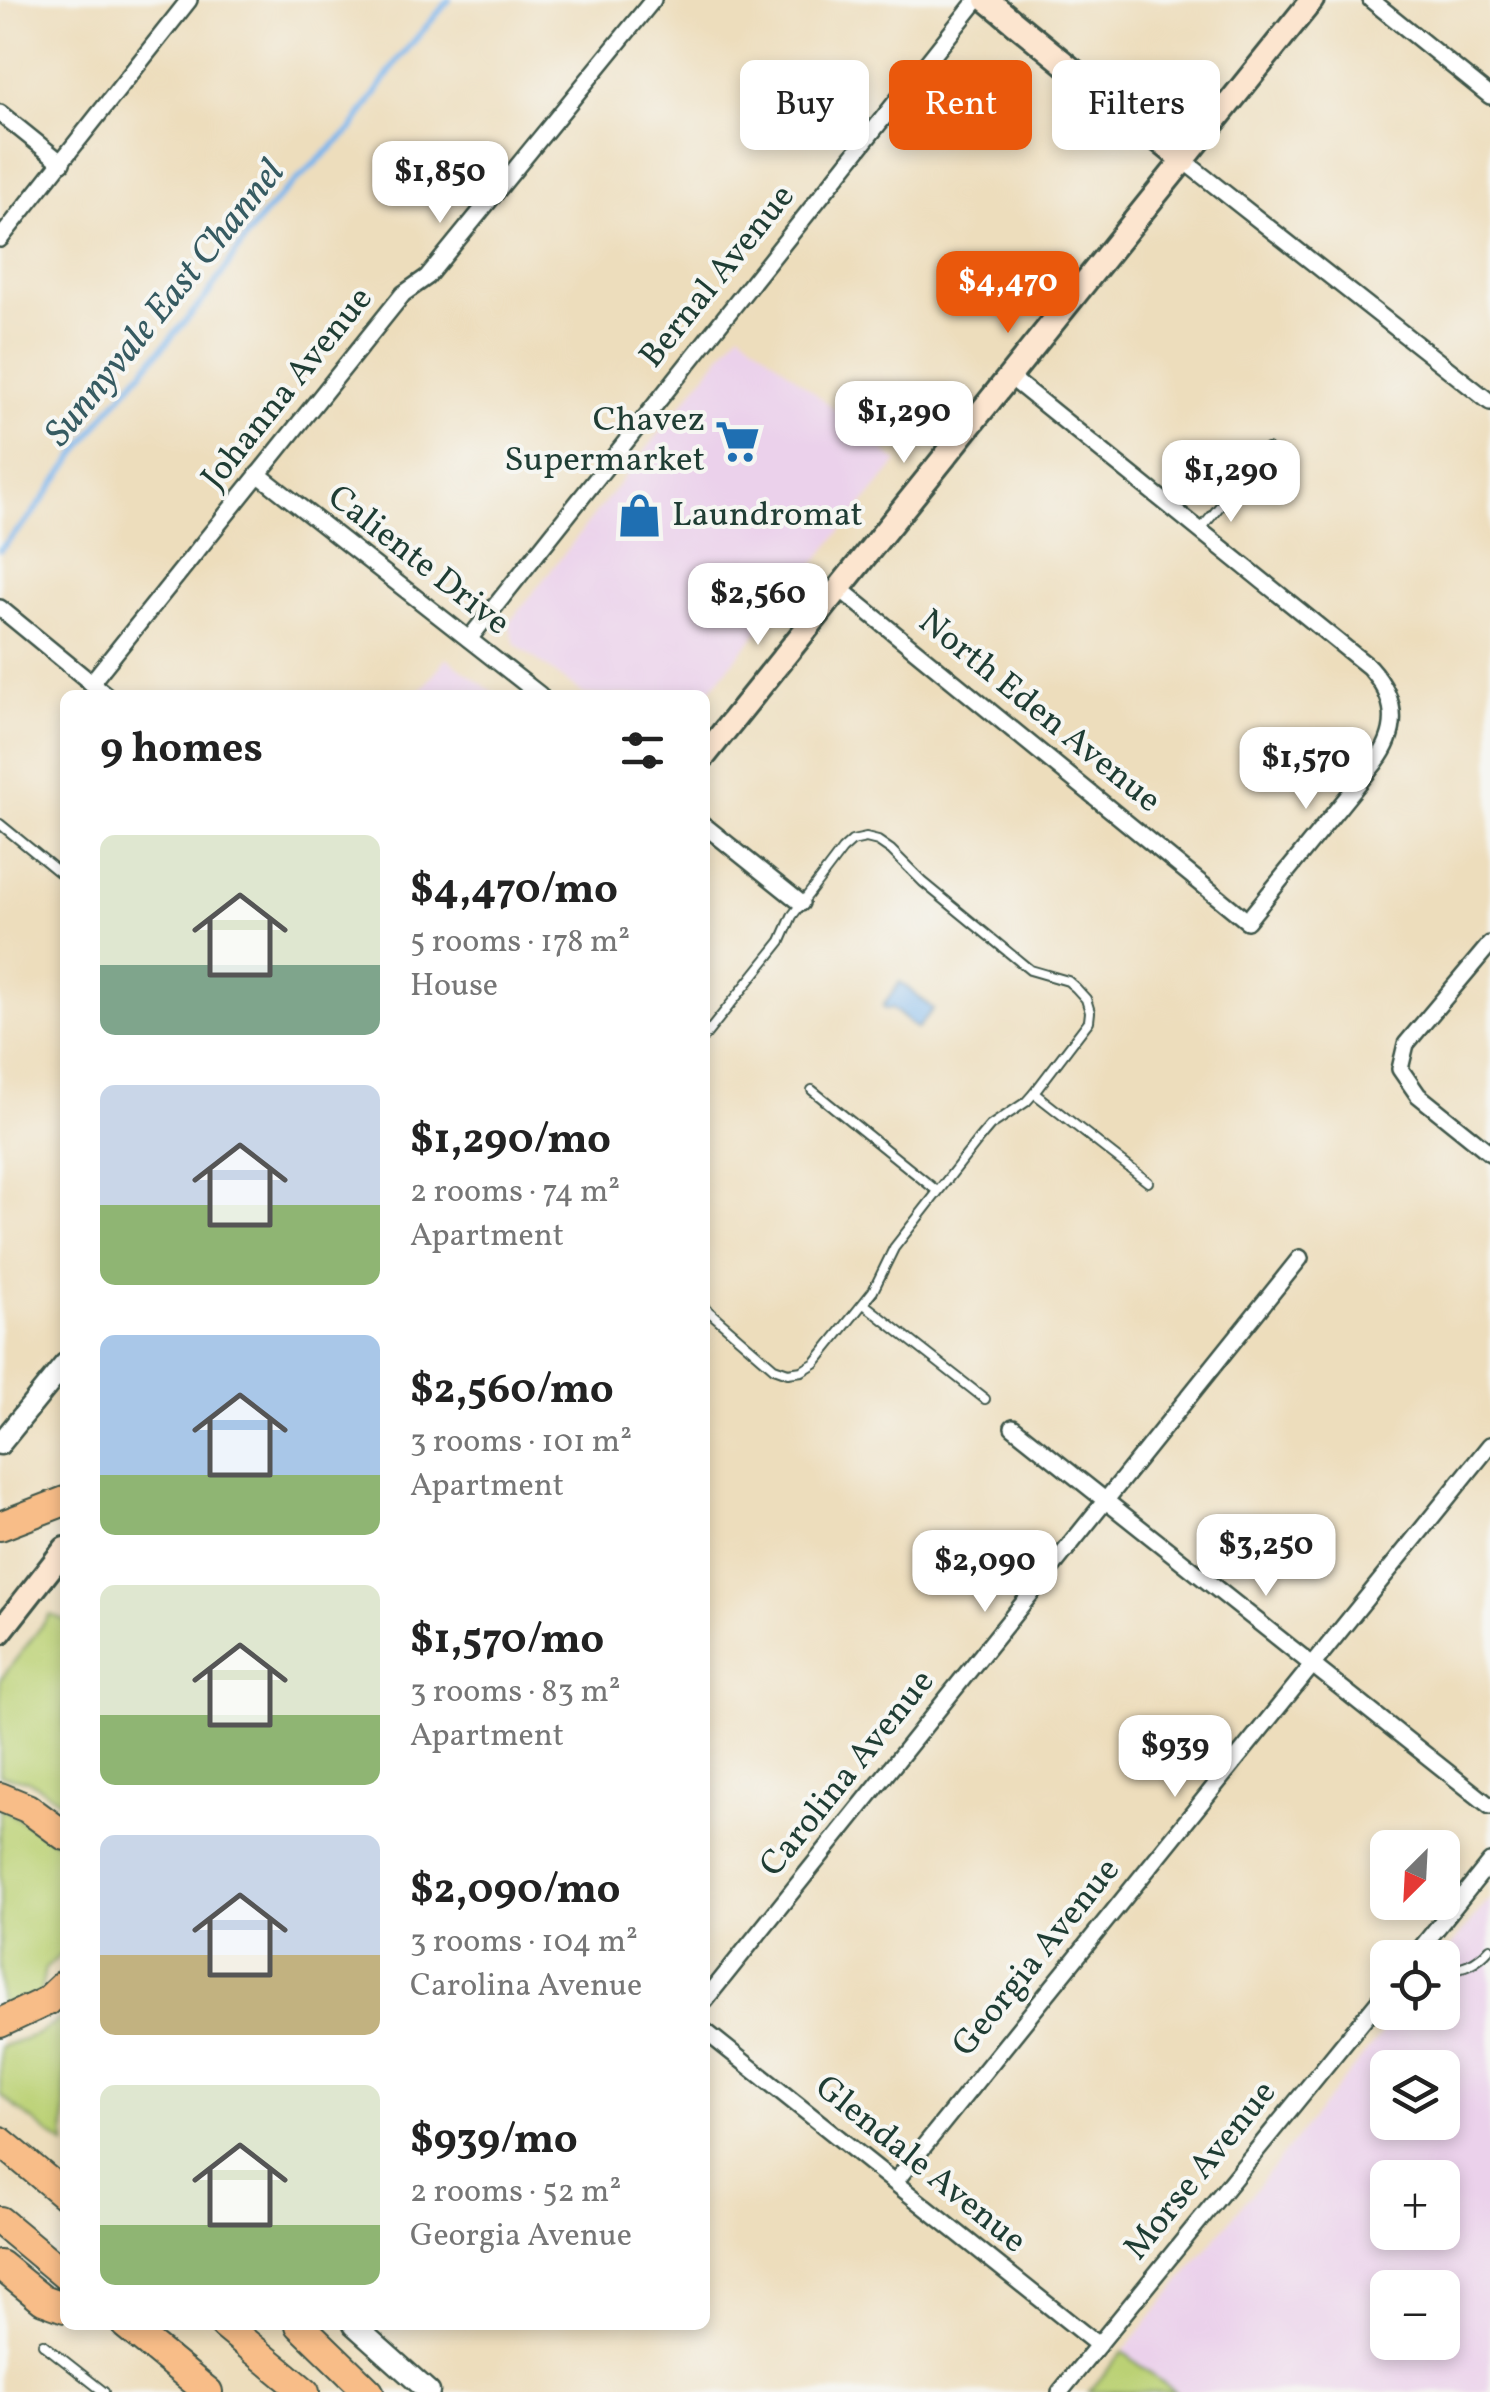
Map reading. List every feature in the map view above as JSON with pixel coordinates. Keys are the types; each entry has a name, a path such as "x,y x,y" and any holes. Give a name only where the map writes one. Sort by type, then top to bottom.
{"highway":[{"path":"0,1526 60,1503"},
{"path":"0,1798 27,1808 60,1832"},
{"path":"0,2023 47,2001 60,1989"},
{"path":"0,2141 60,2190"},
{"path":"0,2222 60,2271"},
{"path":"0,2265 43,2300 60,2306"},
{"path":"129,2330 208,2392"},
{"path":"230,2330 305,2392"},
{"path":"305,2330 369,2392"}],"main road":[{"path":"986,0 1184,160"},
{"path":"710,749 1312,0"},
{"path":"0,1632 60,1555"}],"street":[{"path":"0,239 189,0"},
{"name":"Johanna Avenue","path":"90,683 403,294 427,277 653,0"},
{"name":"Bernal Avenue","path":"469,639 977,0"},
{"path":"1371,0 1490,96"},
{"path":"0,113 62,163"},
{"path":"1184,160 1490,402"},
{"path":"1009,376 1201,529"},
{"name":"Caliente Drive","path":"258,474 534,690"},
{"name":"North Eden Avenue","path":"839,588 1246,921 1384,750 1392,736 1394,712 1384,683 1369,666 1201,529"},
{"path":"0,608 99,690"},
{"path":"710,830 801,903"},
{"path":"1490,944 1406,1044 1400,1069 1418,1095 1490,1153"},
{"name":"Carolina Avenue","path":"710,1994 1300,1258"},
{"path":"2,1439 60,1370"},
{"path":"1013,1427 1490,1806"},
{"name":"Georgia Avenue","path":"894,2182 1490,1445"},
{"path":"1427,1940 1490,1862"},
{"name":"Morse Avenue","path":"1060,2392 1370,2010"},
{"name":"Glendale Avenue","path":"710,2035 1098,2345"},
{"path":"360,2330 429,2392"}],"lane":[{"path":"1201,529 1267,448"},
{"path":"0,824 60,873"},
{"path":"710,1030 781,942 801,903 852,841 866,838 878,841 1030,970 1068,981 1086,999 1090,1012 1089,1021 1034,1093 990,1126 937,1191 894,1248 864,1304 815,1363 788,1373 774,1368 710,1312"},
{"path":"812,1090 937,1191"},
{"path":"1034,1093 1148,1182"},
{"path":"864,1304 985,1399"},
{"path":"1460,1966 1480,1960 1490,1948"},
{"path":"43,2344 104,2392"}],"shaded area":[{"path":"740,331 898,462 710,690 578,690 515,644 509,623"},
{"path":"447,658 490,690 421,690"},
{"path":"1490,1898 1490,2392 1175,2392 1123,2352 1384,2030 1460,2030 1460,1940 1456,1940"}],"green space":[{"path":"50,1615 60,1618 60,1801 28,1780 0,1775 0,1680"},
{"path":"0,1807 60,1844 60,1956 45,1968 40,1995 0,2010"},
{"path":"60,2019 60,2142 0,2095 0,2047 38,2034"},
{"path":"1123,2352 1175,2392 1089,2392"}],"water":[{"path":"900,982 933,1009 917,1029 892,1008 883,1006"}],"waterway":[{"name":"Sunnyvale East Channel","path":"0,550 31,516 107,412 206,297 255,225 283,193 352,129 397,61 449,0"}],"place":[{"name":"Chavez Supermarket","path":"738,441"},
{"name":"Laundromat","path":"639,516"}]}
